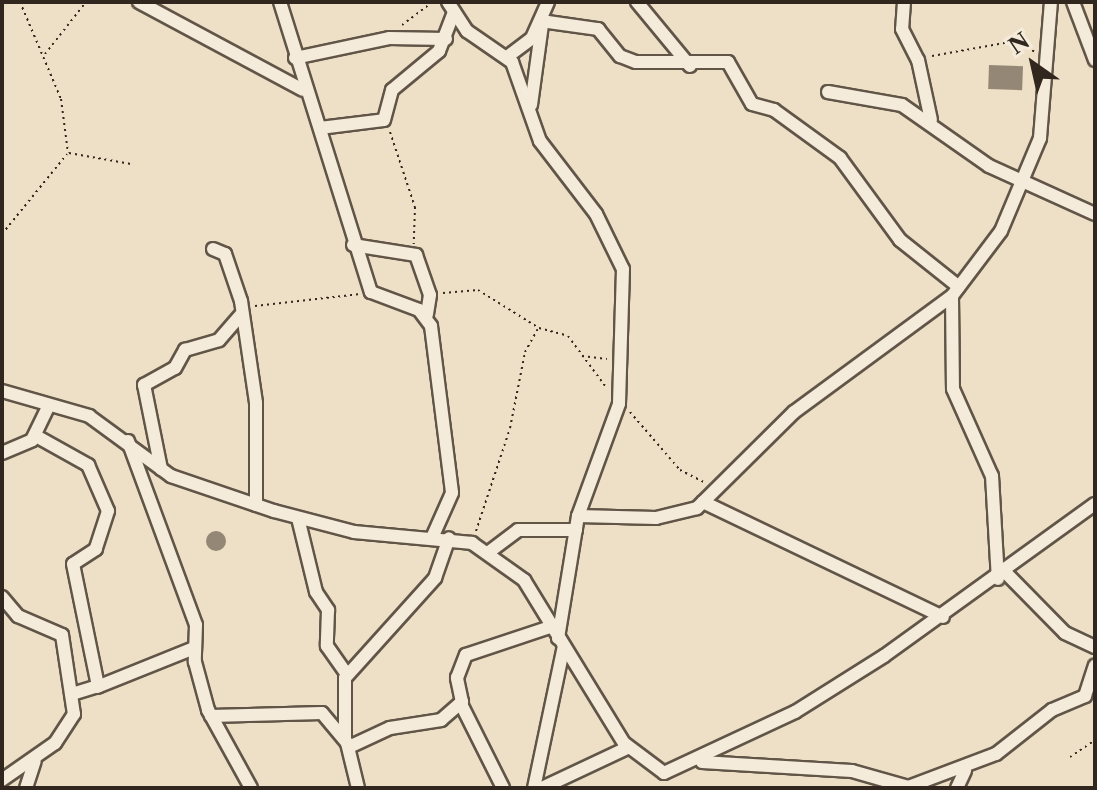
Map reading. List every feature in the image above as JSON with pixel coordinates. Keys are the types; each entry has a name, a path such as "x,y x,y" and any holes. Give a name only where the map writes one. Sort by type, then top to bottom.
{"street":[{"path":"139,2 303,90"},
{"path":"280,2 303,90 320,128 353,245 373,295 427,315"},
{"path":"530,113 542,23 548,2"},
{"path":"637,2 690,66"},
{"path":"904,2 902,29 915,52 931,120"},
{"path":"578,516 681,516 703,502 794,412 956,292 1001,231 1043,127 1051,52 1051,2"},
{"path":"1073,2 1095,60"},
{"path":"320,128 384,120 392,90 446,39 451,7"},
{"path":"451,7 467,31 507,57 540,141 617,251 624,287 617,307 619,404 578,516 534,788"},
{"path":"507,57 542,23"},
{"path":"542,23 598,29 623,58 690,66 728,62 752,104 774,110 840,158 900,240 956,292 953,389 992,476 1002,576 1065,633 1095,647"},
{"path":"295,58 389,38 446,39"},
{"path":"828,92 873,95 931,120 1023,182 1092,210"},
{"path":"353,245 416,255 430,295 427,315 451,472 448,507 432,538"},
{"path":"213,249 225,254 242,314 256,403 256,505"},
{"path":"161,469 144,385 175,368 185,350 219,340 242,314"},
{"path":"2,391 47,409 80,413 128,441 161,469 256,505 364,534 449,538 472,543 489,552 524,580 627,748 664,773 699,762 795,712 943,617 1095,504"},
{"path":"2,453 36,436 47,409"},
{"path":"36,436 88,465 108,511 96,549 73,564 97,687"},
{"path":"128,441 196,625 194,648 211,716 251,788"},
{"path":"703,502 943,617"},
{"path":"298,518 316,592 328,610 327,646 347,675 347,743 358,788"},
{"path":"489,552 518,530 576,530"},
{"path":"347,675 380,630 435,578 449,538"},
{"path":"2,597 18,616 62,635 71,694 68,730 35,761 2,780"},
{"path":"503,788 461,704 457,678 466,655 557,637"},
{"path":"71,694 97,687 194,648"},
{"path":"699,762 852,771 903,788 965,771 1085,696 1095,666"},
{"path":"347,743 390,728 441,720 461,704"},
{"path":"211,716 313,709 347,743"},
{"path":"542,788 627,748"},
{"path":"26,788 35,761"},
{"path":"957,788 965,771"}],"path":[{"path":"20,2 45,54 68,153"},
{"path":"45,54 86,2"},
{"path":"389,38 433,2"},
{"path":"915,52 937,57 1010,42 1051,52"},
{"path":"384,120 415,207 416,255"},
{"path":"68,153 131,164"},
{"path":"2,234 68,153"},
{"path":"430,295 478,290 539,328 568,336 619,404 680,470 720,485"},
{"path":"242,314 266,303 373,295"},
{"path":"472,543 489,476 510,428 525,352 539,328"},
{"path":"582,356 620,361"},
{"path":"1070,757 1095,740"}],"building":[{"path":"989,65 1023,66 1022,90 988,89"},
{"path":"216,531 223,534 226,541 223,548 216,551 209,548 206,541 209,534"}]}
